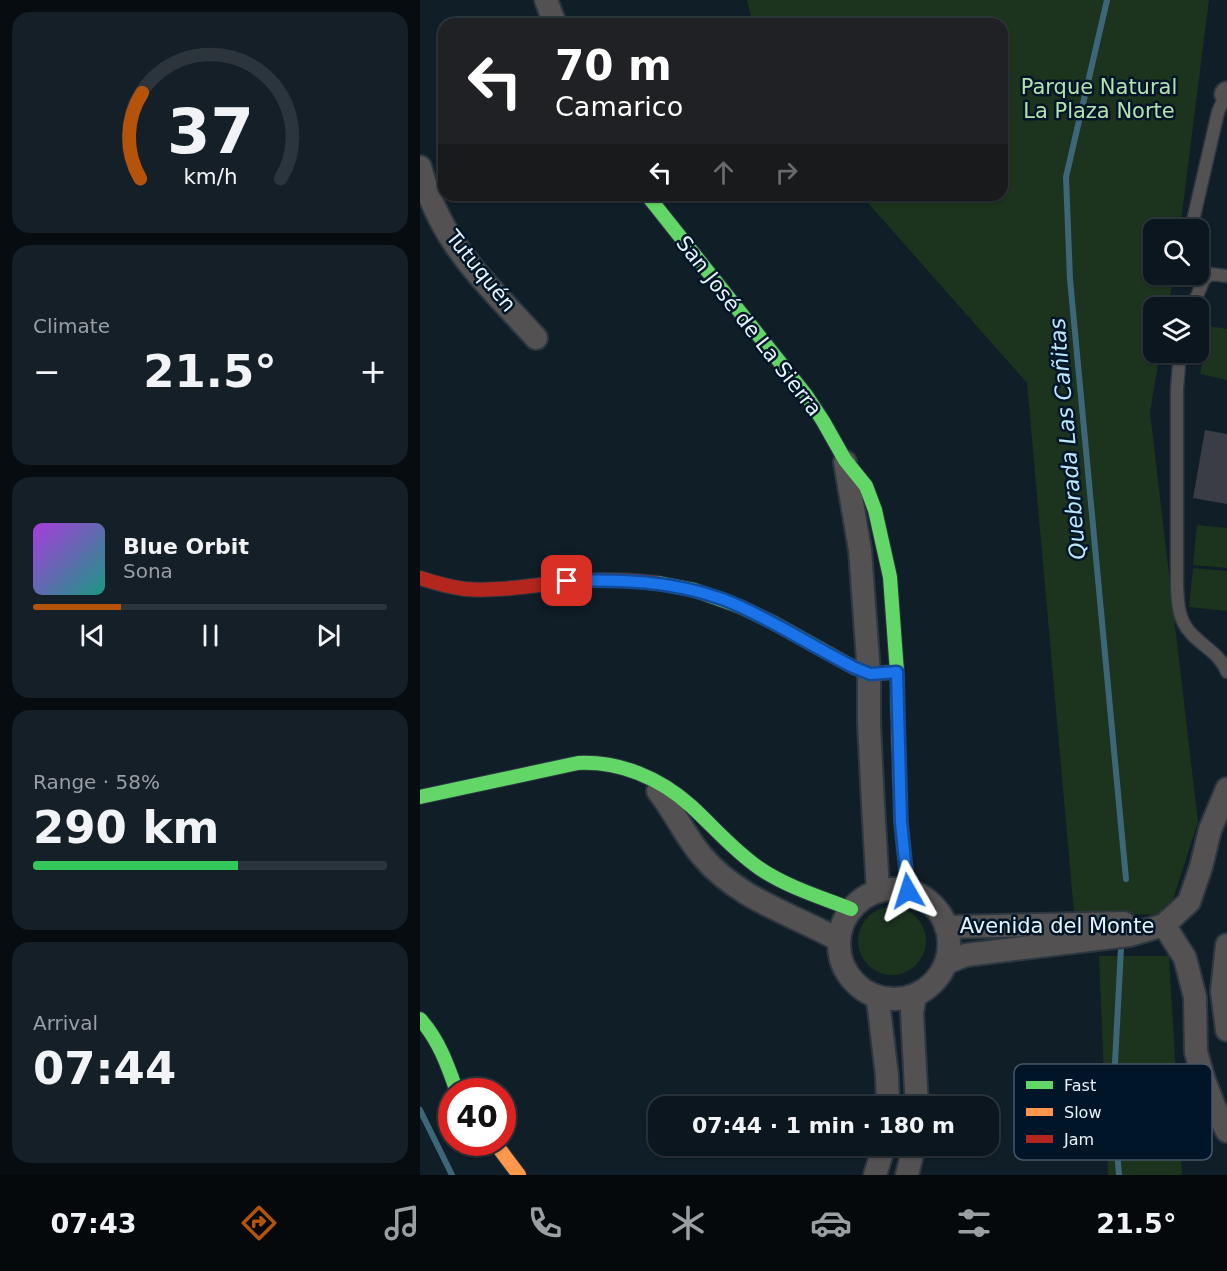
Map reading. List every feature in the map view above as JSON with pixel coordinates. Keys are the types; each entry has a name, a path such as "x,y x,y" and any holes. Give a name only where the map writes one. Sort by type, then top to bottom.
{"street":[{"path":"546,0 553,18"},
{"name":"Tutuquén","path":"420,167 432,204 450,237 472,266 536,338"},
{"name":"San José de La Sierra","path":"651,201 806,395 835,441 844,460 866,486 875,510 890,577 897,672 901,822 908,891"},
{"name":"San José de La Sierra","path":"844,460 860,550 870,674 869,723 878,891"},
{"path":"420,578 448,588 484,591 567,581 599,580 632,581 684,588 723,599 744,608 870,674 897,672"},
{"path":"420,797 590,762 603,762 632,769 670,789 744,858 762,870 777,879 851,909"},
{"path":"645,776 666,801 702,856 728,880 759,901 839,940"},
{"path":"1200,1064 1196,1052 1195,997 1185,958 1164,925 1189,902 1201,867 1209,830 1227,789"},
{"path":"898,889 908,891 921,896 940,914 949,939 946,963 934,982 915,995 896,999 877,996 859,986 841,961 839,940 841,929 851,909 859,901 878,891 898,889"},
{"name":"Avenida del Monte","path":"946,927 1128,923 1164,925"},
{"name":"Avenida del Monte","path":"946,963 966,956 1130,935 1164,925"},
{"path":"1227,945 1222,991 1227,1030"},
{"path":"1196,1052 1222,991"},
{"path":"915,995 912,1013 917,1096"},
{"path":"877,996 887,1096"},
{"path":"420,1019 434,1036 452,1078"},
{"path":"1212,1101 1227,1131"},
{"path":"505,1156 519,1175"},
{"path":"874,1175 881,1156"},
{"path":"907,1175 912,1156"}],"lane":[{"path":"1193,219 1218,112 1226,93"},
{"path":"1197,297 1204,279 1211,274 1227,276"},
{"path":"1179,363 1177,412 1179,611 1189,632 1211,650 1227,672"}],"green space":[{"name":"Parque Natural La Plaza Norte","path":"747,0 1209,0 1181,219 1143,219 1143,285 1172,285 1170,297 1143,297 1143,363 1158,363 1150,412 1198,822 1168,915 1074,913 1027,383 866,201 1008,201 1008,18 752,18"},
{"path":"1209,326 1227,329 1227,380 1200,374 1202,363 1209,363"},
{"path":"1197,525 1227,528 1227,568 1193,565"},
{"path":"1193,568 1227,571 1227,611 1189,607"},
{"path":"892,907 905,910 916,917 923,928 926,941 923,954 916,965 905,972 892,975 879,972 868,965 861,954 858,941 861,928 868,917 879,910"},
{"path":"1099,956 1169,956 1175,1064 1103,1064"},
{"path":"1107,1160 1181,1160 1182,1175 1108,1175"}],"building":[{"path":"1205,430 1227,434 1227,504 1193,498"}],"waterway":[{"name":"Quebrada Las Cañitas","path":"1107,0 1066,177 1070,279 1126,879"},
{"path":"1115,1064 1121,948"},
{"path":"420,1110 452,1175"},
{"path":"1118,1160 1119,1175"}],"traffic: fast":[{"path":"652,201 806,395 845,460 866,486 875,510 890,577 898,722"},
{"path":"657,583 694,590 741,607 869,674 897,672"},
{"path":"420,797 578,763 624,768 653,780 679,796 741,854 770,875 851,909"},
{"path":"420,1019 438,1044 452,1078"}],"traffic: slow":[{"path":"898,722 901,822 908,891"},
{"path":"505,1156 519,1175"}],"traffic: jam":[{"path":"420,578 453,587 479,590 585,580 657,583"}],"route":[{"path":"567,581 632,581 701,592 744,608 870,674 897,672 901,822 908,891"}]}
